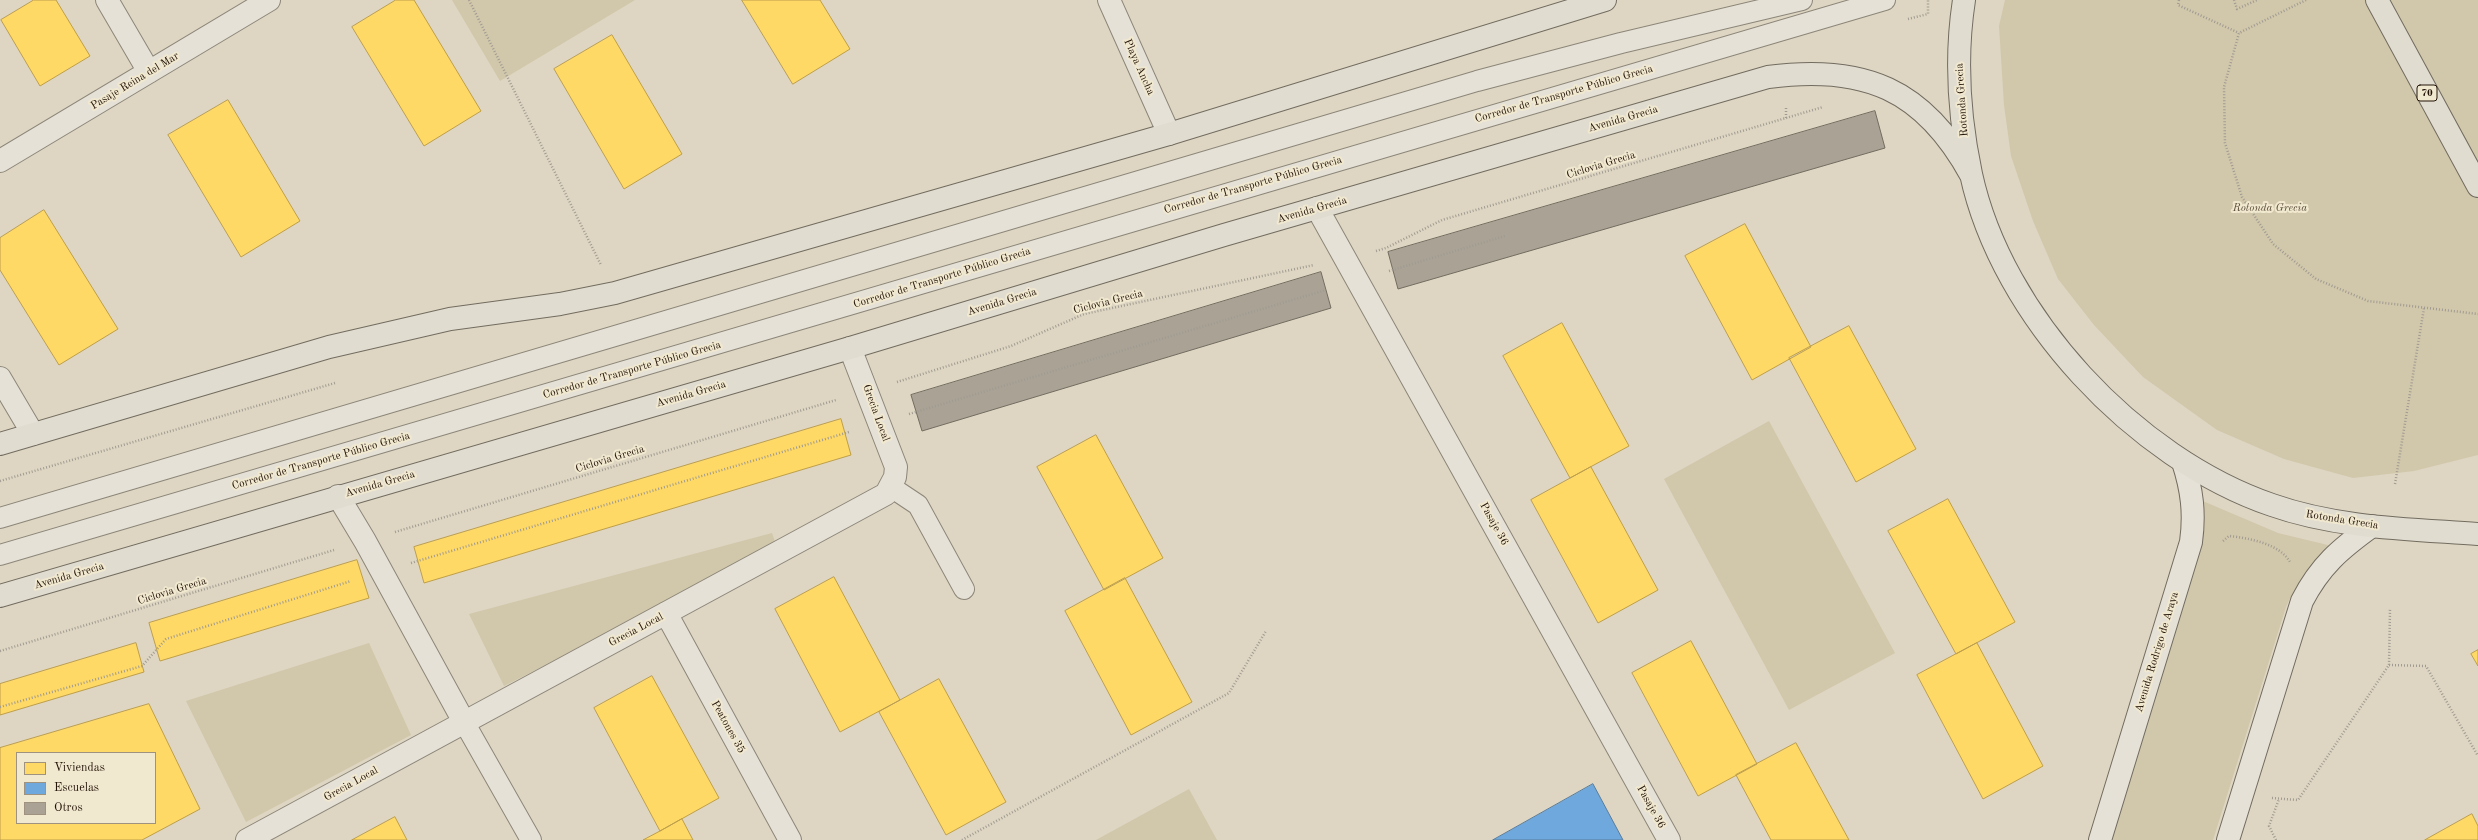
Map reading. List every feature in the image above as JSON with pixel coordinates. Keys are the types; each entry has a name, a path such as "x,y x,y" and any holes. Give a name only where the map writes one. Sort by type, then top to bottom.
{"main road":[{"path":"0,444 329,347 450,319 560,304 615,293 1169,134 1605,0"},
{"name":"Rotonda Grecia","path":"1964,0 1959,61 1962,118 1971,175 1983,214 1999,252 2018,289 2041,324 2071,363 2105,400 2142,433 2183,462 2212,480 2272,506 2332,521 2372,526 2478,534"},
{"name":"70","path":"2377,0 2478,186"},
{"name":"Avenida Grecia","path":"0,596 338,496 850,348 1318,208 1768,77 1788,74 1841,74 1864,79 1902,96 1916,105 1937,124 1957,149 1971,175"}],"street":[{"path":"107,0 149,72"},
{"name":"Pasaje Reina del Mar","path":"0,161 269,0"},
{"name":"Playa Ancha","path":"1109,0 1169,134"},
{"name":"Pasaje 36","path":"1318,208 1669,840"},
{"name":"Grecia Local","path":"249,840 879,498 891,486 896,467 850,348"},
{"path":"0,378 33,434"},
{"name":"Avenida Rodrigo de Araya","path":"2100,840 2191,542 2194,519 2194,502 2183,462"},
{"path":"338,496 382,572 464,722"},
{"path":"2228,840 2302,602 2313,580 2328,561 2345,545 2372,526"},
{"name":"Peatones 35","path":"666,613 790,840"}],"lane":[{"path":"0,518 1477,81 1621,43 1802,0"},
{"name":"Corredor de Transporte Público Grecia","path":"0,555 1885,0"},
{"path":"891,486 918,505 964,589"},
{"path":"464,722 530,840"}],"path":[{"path":"469,0 615,293"},
{"path":"2179,0 2178,5 2239,33"},
{"path":"2234,0 2237,9 2257,0"},
{"path":"2306,0 2239,33 2224,87 2225,144 2242,197 2273,244 2316,279 2368,302 2478,314"},
{"name":"Ciclovia Grecia","path":"1371,252 1386,248 1442,220 1824,107"},
{"path":"0,707 142,666 166,639 382,572 1505,236"},
{"name":"Ciclovia Grecia","path":"894,383 1011,346 1084,314 1317,264"},
{"path":"2395,484 2424,308"},
{"path":"0,481 335,383"},
{"name":"Ciclovia Grecia","path":"391,533 834,401"},
{"path":"2191,542 2211,548 2229,536 2247,539 2283,552 2294,570 2313,580"},
{"name":"Ciclovia Grecia","path":"0,651 340,548"},
{"path":"2242,794 2298,800 2389,665 2390,608"},
{"path":"962,840 1229,693 1266,631"},
{"path":"2389,665 2426,666 2478,756"},
{"path":"2276,840 2269,826 2278,799"}],"green space":[{"path":"452,0 635,0 500,81"},
{"name":"Rotonda Grecia","path":"2005,0 2478,0 2478,455 2414,471 2353,478 2284,459 2217,430 2143,377 2094,325 2058,279 2033,221 2011,156 2004,105 1999,26"},
{"path":"1769,421 1895,653 1789,710 1664,479"},
{"path":"2198,499 2278,533 2336,547 2306,573 2286,607 2213,840 2109,840"},
{"path":"772,533 777,548 504,686 469,614"},
{"path":"369,643 411,735 246,822 186,701"},
{"path":"1189,789 1217,840 1096,840"}],"building: Viviendas":[{"path":"34,0 56,0 90,56 40,86 1,20"},
{"path":"396,0 414,0 481,111 424,146 352,27"},
{"path":"742,0 820,0 850,49 793,84"},
{"path":"612,35 682,154 624,189 554,69"},
{"path":"228,100 300,221 241,257 168,135"},
{"path":"44,210 118,329 59,365 0,270 0,238"},
{"path":"1745,224 1811,347 1752,380 1685,256"},
{"path":"1562,323 1629,446 1570,478 1503,356"},
{"path":"1849,326 1916,449 1856,482 1789,358"},
{"path":"841,419 851,455 424,583 414,547"},
{"path":"1096,435 1163,558 1104,590 1037,467"},
{"path":"1591,467 1658,590 1598,623 1531,500"},
{"path":"1948,499 2015,622 1956,654 1888,531"},
{"path":"357,560 369,598 160,661 149,623"},
{"path":"834,577 900,700 840,732 775,609"},
{"path":"1125,578 1192,702 1131,735 1065,611"},
{"path":"1691,641 1757,764 1698,796 1632,673"},
{"path":"136,643 144,672 0,715 0,684"},
{"path":"1977,643 2043,766 1983,799 1917,675"},
{"path":"2478,650 2478,666 2471,654"},
{"path":"652,676 719,798 660,831 594,708"},
{"path":"939,679 1006,802 946,835 879,712"},
{"path":"149,704 200,809 142,840 0,840 0,748"},
{"path":"1796,743 1849,840 1771,840 1736,775"},
{"path":"2472,814 2478,826 2478,840 2425,840"},
{"path":"395,817 407,840 352,840"},
{"path":"682,819 693,840 643,840 660,831"}],"building: Escuelas":[{"path":"1593,784 1623,840 1493,840"}],"building: Otros":[{"path":"1875,111 1885,148 1398,289 1388,252"},
{"path":"1321,272 1331,308 922,431 911,395"}]}
